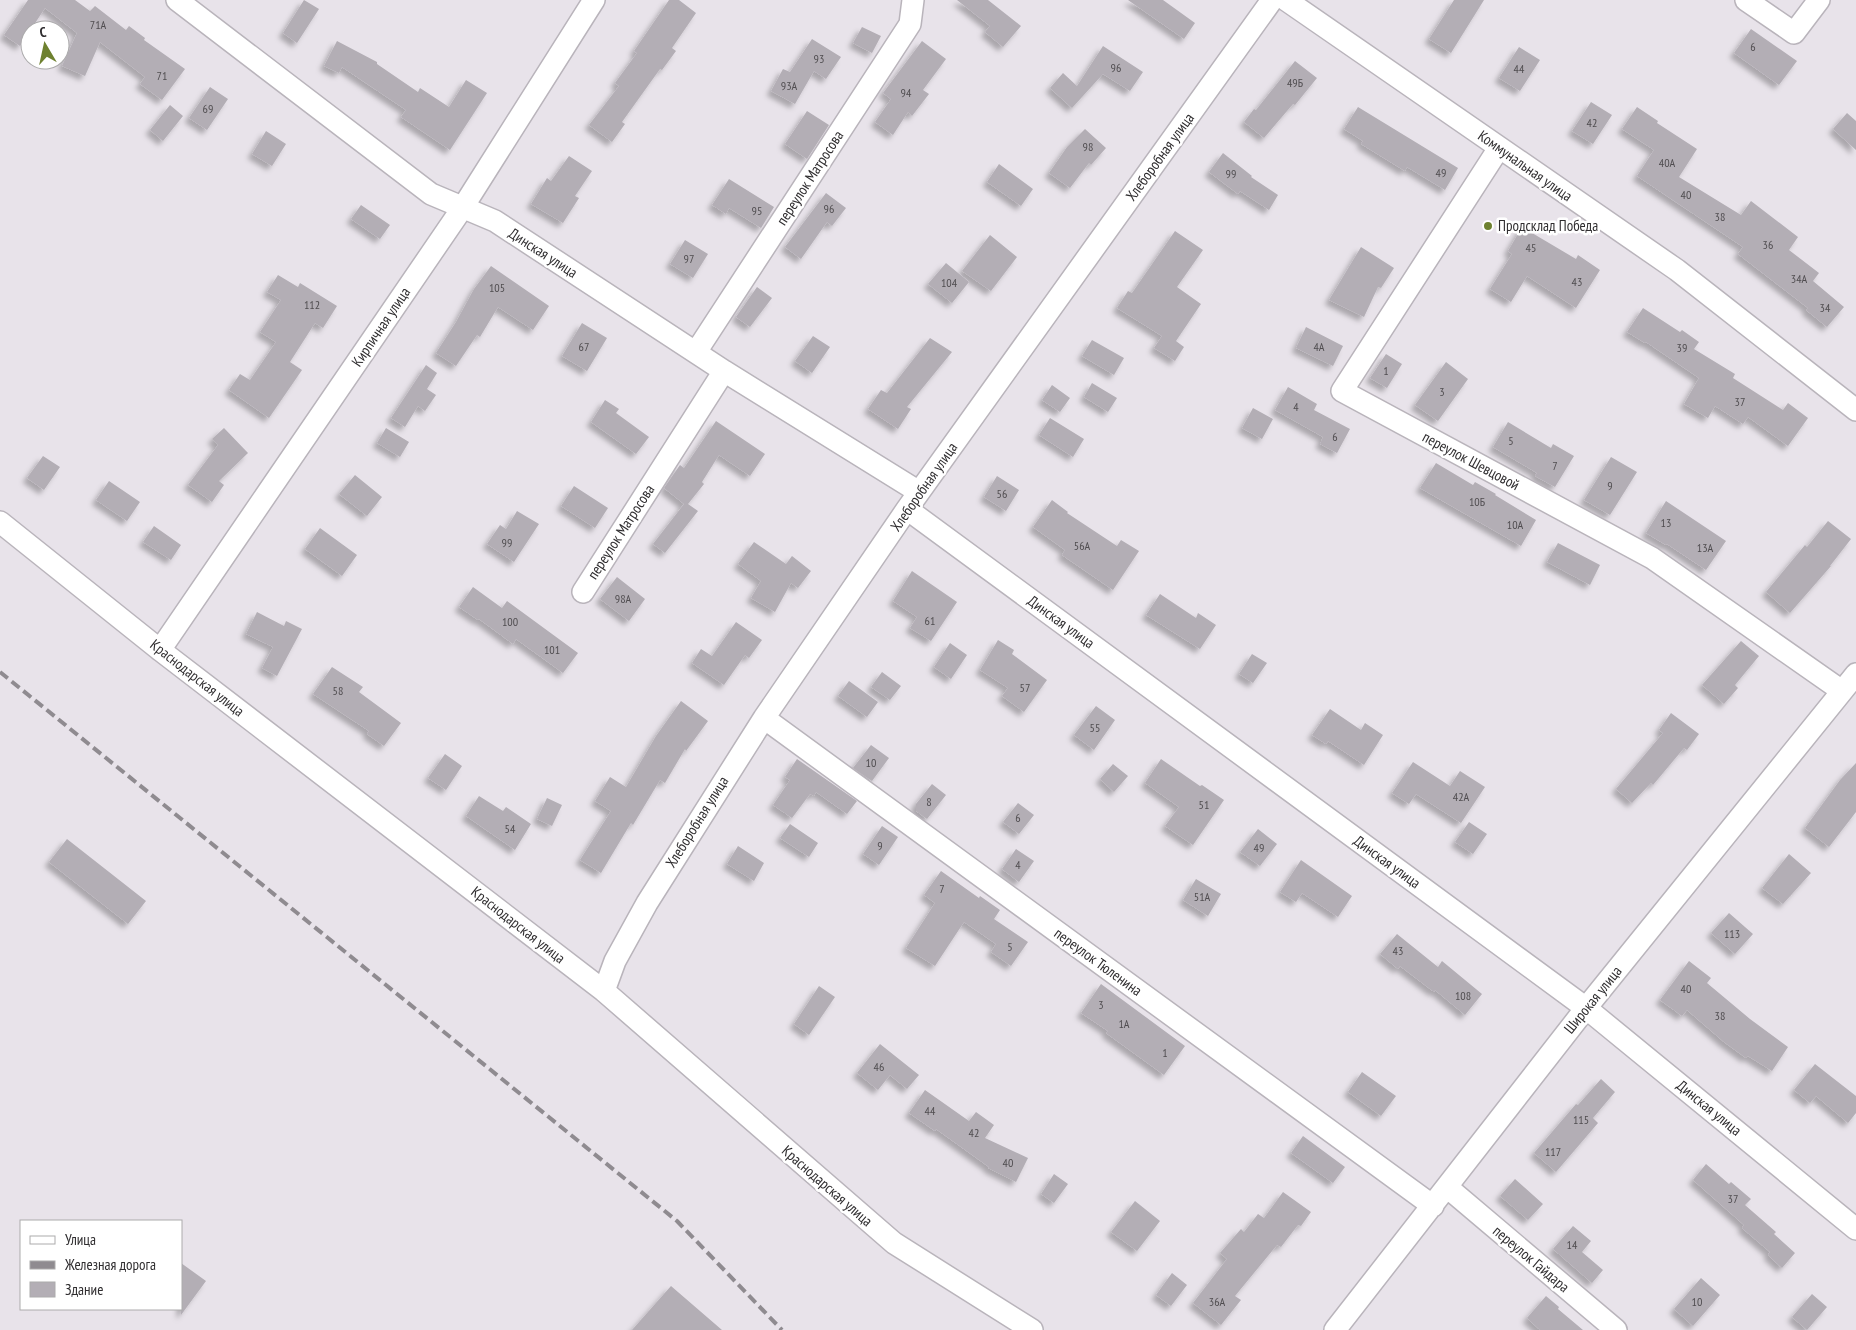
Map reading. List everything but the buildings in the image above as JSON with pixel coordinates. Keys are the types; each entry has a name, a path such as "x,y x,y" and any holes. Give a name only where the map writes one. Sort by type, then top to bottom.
{"street":[{"name":"Динская улица","path":"177,0 431,194 495,221 696,352 913,501 1586,1008 1856,1229"},
{"name":"Кирпичная улица","path":"160,650 463,206 594,0"},
{"name":"переулок Матросова","path":"696,352 910,24 913,0"},
{"name":"Хлеборобная улица","path":"604,991 614,961 646,902 764,718 913,501 1272,0"},
{"name":"Коммунальная улица","path":"1286,0 1677,270 1856,410"},
{"path":"1746,0 1794,33 1819,0"},
{"name":"переулок Шевцовой","path":"1499,148 1342,391 1652,558 1842,691"},
{"name":"переулок Матросова","path":"583,592 724,371"},
{"name":"Краснодарская улица","path":"0,522 160,650 604,991 894,1243 1032,1330"},
{"name":"Широкая улица","path":"1335,1330 1586,1008 1856,674"},
{"name":"переулок Тюленина","path":"764,718 1433,1206"},
{"name":"переулок Гайдара","path":"1447,1187 1616,1330"}],"railway":[{"path":"0,672 677,1221 782,1330"}],"place":[{"name":"Продсклад Победа","path":"1488,226"}]}
